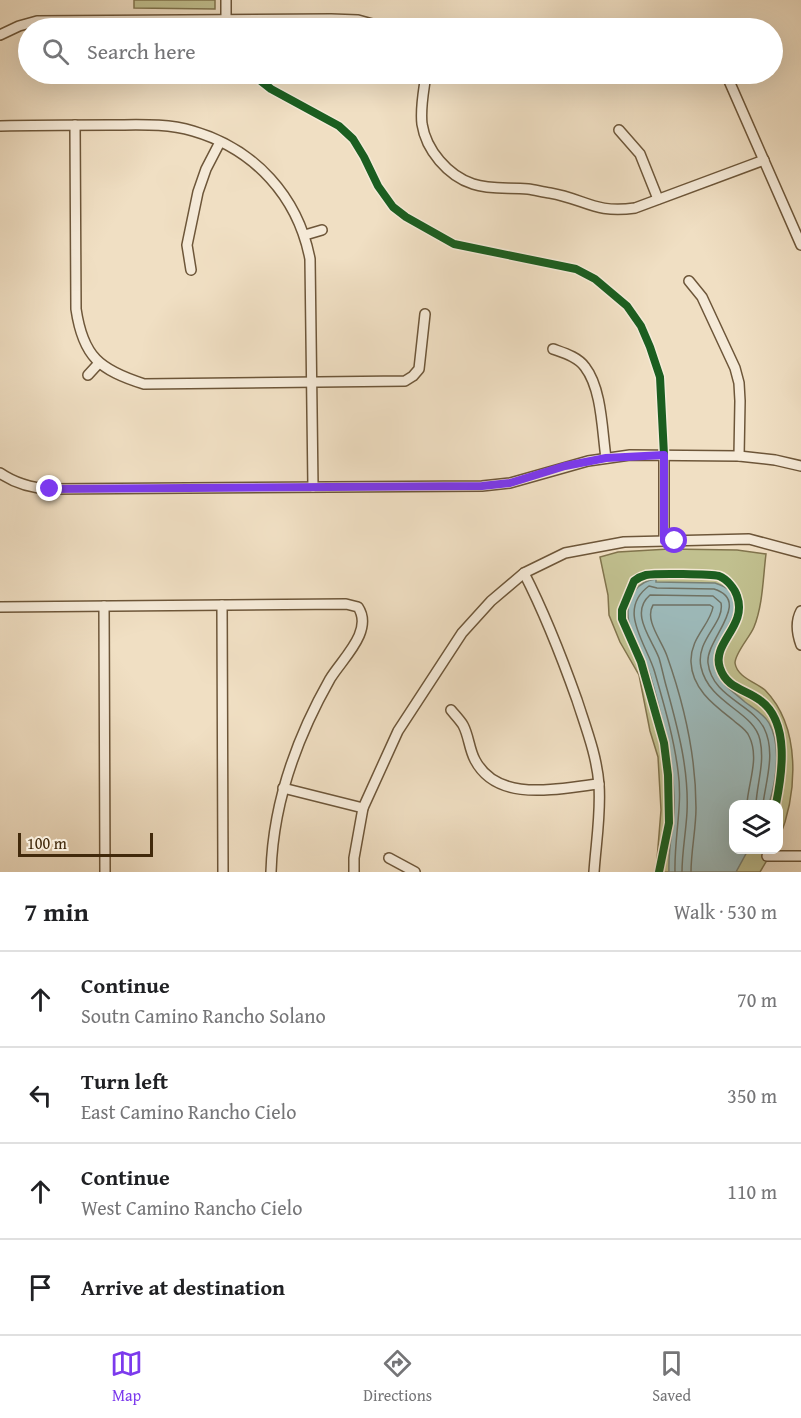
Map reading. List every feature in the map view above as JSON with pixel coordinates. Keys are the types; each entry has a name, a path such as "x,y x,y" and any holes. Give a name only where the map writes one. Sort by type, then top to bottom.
{"street":[{"path":"226,0 226,18"},
{"path":"0,35 18,26"},
{"path":"425,84 422,125 429,143 439,161 456,176 474,185 529,189 616,211 635,208 764,160"},
{"path":"730,84 801,245"},
{"path":"75,125 76,309 86,346 99,363 118,376 144,384 405,381 419,369 425,314"},
{"path":"0,126 156,125 193,131 220,142 252,161 276,184 294,211 305,235 310,259 313,488"},
{"path":"619,130 640,154 658,199"},
{"path":"191,270 187,245 198,192 206,169 220,142"},
{"path":"305,235 322,230"},
{"path":"689,281 702,297 737,375 740,401 739,456"},
{"path":"553,349 572,356 585,366 594,382 606,458"},
{"path":"88,375 99,363"},
{"path":"664,455 664,541"},
{"path":"0,472 15,482 31,488 313,488 482,486 510,483 565,466 606,458 664,455 739,456 801,466"},
{"path":"354,872 354,858 363,807 398,732 462,633 491,601 524,573 565,553 624,542 748,539 801,553"},
{"path":"524,573 555,638 589,735 599,784 599,818 594,872"},
{"path":"0,607 346,604 358,607 362,613 362,629 331,677 307,723 291,761 276,820 271,872"},
{"path":"222,605 223,872"},
{"path":"104,606 105,872"},
{"path":"801,611 797,634 801,645"},
{"path":"451,710 463,725 474,759 484,774 505,786 529,791 599,784"},
{"path":"464,765 474,759"},
{"path":"283,788 363,807"},
{"path":"767,856 801,856"},
{"path":"389,858 415,872"}],"shaded area":[{"path":"134,0 215,0 215,9 134,8"},
{"path":"669,549 737,550 766,554 757,618 735,663 739,672 765,690 777,705 785,722 793,761 790,801 783,827 783,800 729,800 729,854 771,854 760,872 656,872 661,810 658,757 650,731 639,675 620,642 609,615 608,595 600,557 618,552"}],"water":[{"path":"650,580 715,583 729,590 735,599 735,610 715,660 717,672 729,688 769,723 777,753 770,800 729,800 729,854 746,854 736,872 669,872 674,813 671,762 654,687 628,620 629,601 635,590"}],"cycle path":[{"path":"265,84 339,126 353,139 378,186 393,207 406,217 454,244 576,269 595,279 627,306 641,326 660,377 664,455"},
{"path":"659,872 669,823 668,775 664,743 641,662 622,619 622,610 634,581 638,578 660,574 714,575 725,579 734,590 739,607 738,616 720,650 720,668 732,685 761,701 776,722 782,750 777,800"}],"route":[{"path":"50,489 482,486 510,483 588,461 630,455 664,455 664,541 675,541"}]}
